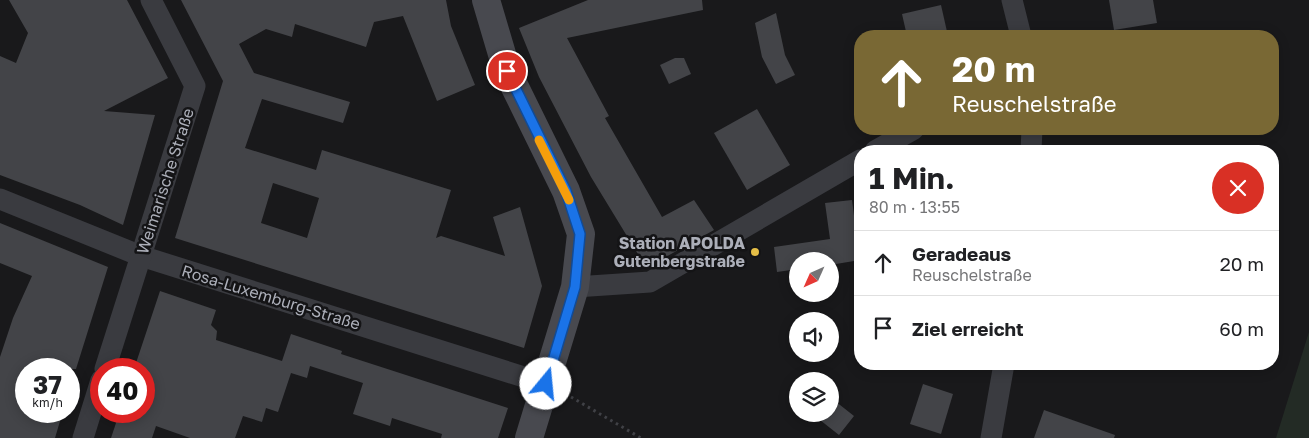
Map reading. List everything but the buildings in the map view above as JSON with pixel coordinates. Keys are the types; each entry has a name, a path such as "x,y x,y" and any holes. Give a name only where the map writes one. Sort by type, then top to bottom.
{"street":[{"name":"Weimarische Straße","path":"109,358 196,86 151,0"},
{"path":"486,0 507,71 566,191 580,234 575,287 529,438"},
{"path":"1012,0 1019,30"},
{"path":"886,145 903,135"},
{"path":"575,287 650,282 854,163"},
{"name":"Rosa-Luxemburg-Straße","path":"0,199 141,256 546,384"},
{"path":"991,438 1003,370"},
{"path":"83,438 90,415"}],"path":[{"path":"546,384 589,406 641,438"}],"shaded area":[{"path":"1309,332 1309,438 1276,438"}],"slow traffic":[{"path":"539,140 569,200"}],"place":[{"name":"Station APOLDA Gutenbergstraße","path":"755,252"}],"route":[{"path":"507,71 537,136 566,191 580,234 580,258 575,287 546,384"}]}
